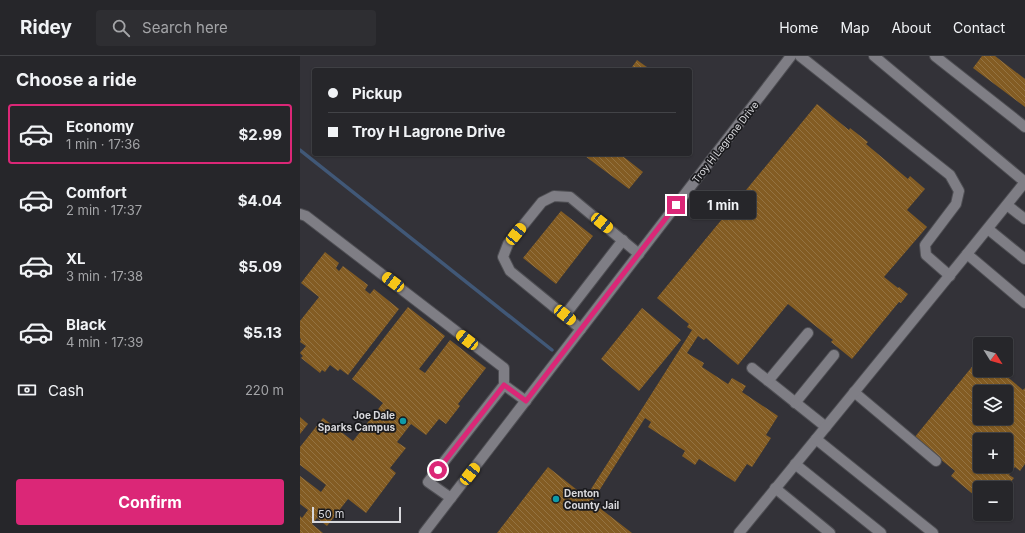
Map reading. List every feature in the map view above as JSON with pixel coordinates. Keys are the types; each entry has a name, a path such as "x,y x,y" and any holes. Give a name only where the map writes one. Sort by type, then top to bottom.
{"street":[{"name":"Troy H Lagrone Drive","path":"424,533 791,56"},
{"path":"800,56 950,175 960,191 956,204 925,244 926,255 950,276"},
{"path":"739,533 950,276 1025,182 874,56"},
{"path":"935,56 1025,126"},
{"path":"581,329 510,271 503,257 508,244 542,202 554,196 570,198 639,254"},
{"path":"1007,205 1025,219"},
{"path":"300,214 306,216 504,368 504,385 428,482 451,498"},
{"path":"988,229 1025,259"},
{"path":"565,315 623,240"},
{"path":"967,254 1025,303"},
{"path":"768,381 808,333"},
{"path":"795,403 834,355"},
{"path":"752,368 826,428"},
{"path":"504,385 526,401"},
{"path":"854,392 936,461"},
{"path":"816,438 933,533"},
{"path":"795,464 880,533"},
{"path":"775,488 830,533"}],"building":[{"path":"982,56 995,56 1025,79 1025,107 973,68"},
{"path":"637,60 648,68 631,68"},
{"path":"817,104 849,130 850,128 868,142 866,144 908,179 910,176 925,189 907,210 927,227 884,277 908,294 901,303 899,302 852,359 831,342 833,340 788,304 738,365 706,338 704,340 698,336 687,353 704,363 702,367 728,384 732,378 746,386 742,392 778,416 766,435 771,438 752,467 747,464 735,482 699,459 695,465 682,456 685,451 648,427 651,422 645,418 592,502 632,533 497,533 548,467 586,497 692,330 687,327 689,324 657,298"},
{"path":"585,156 623,156 643,172 629,189"},
{"path":"561,211 593,236 556,284 523,258"},
{"path":"325,252 339,263 336,268 339,271 343,266 368,285 365,290 370,294 374,289 399,309 348,375 340,369 338,371 330,365 325,372 322,370 320,373 301,358 303,356 300,353 306,346 300,342 300,321 319,297 301,283"},
{"name":"Joe Dale Sparks Campus","path":"408,307 445,336 419,369 425,373 450,340 486,368 458,404 460,406 446,424 439,419 426,435 411,424 397,442 406,448 390,468 396,473 366,513 348,499 327,526 317,518 312,524 323,533 300,533 300,516 302,518 308,510 300,504 300,476 321,492 326,485 300,465 300,447 323,418 353,441 383,403 352,379"},
{"path":"642,308 681,340 639,391 601,359"},
{"path":"973,366 973,377 1007,377 1023,390 1025,388 1025,464 1020,471 1015,467 1013,470 1013,433 973,433 973,473 1010,473 1009,475 1014,478 1012,481 973,481 973,494 951,476 955,471 914,438"},
{"path":"300,417 308,424 300,434"}],"waterway":[{"path":"300,150 552,350"}],"place":[{"name":"Joe Dale Sparks Campus","path":"403,421"},
{"name":"Denton County Jail","path":"556,499"}],"route":[{"path":"438,470 504,385 526,401 676,205"}]}
